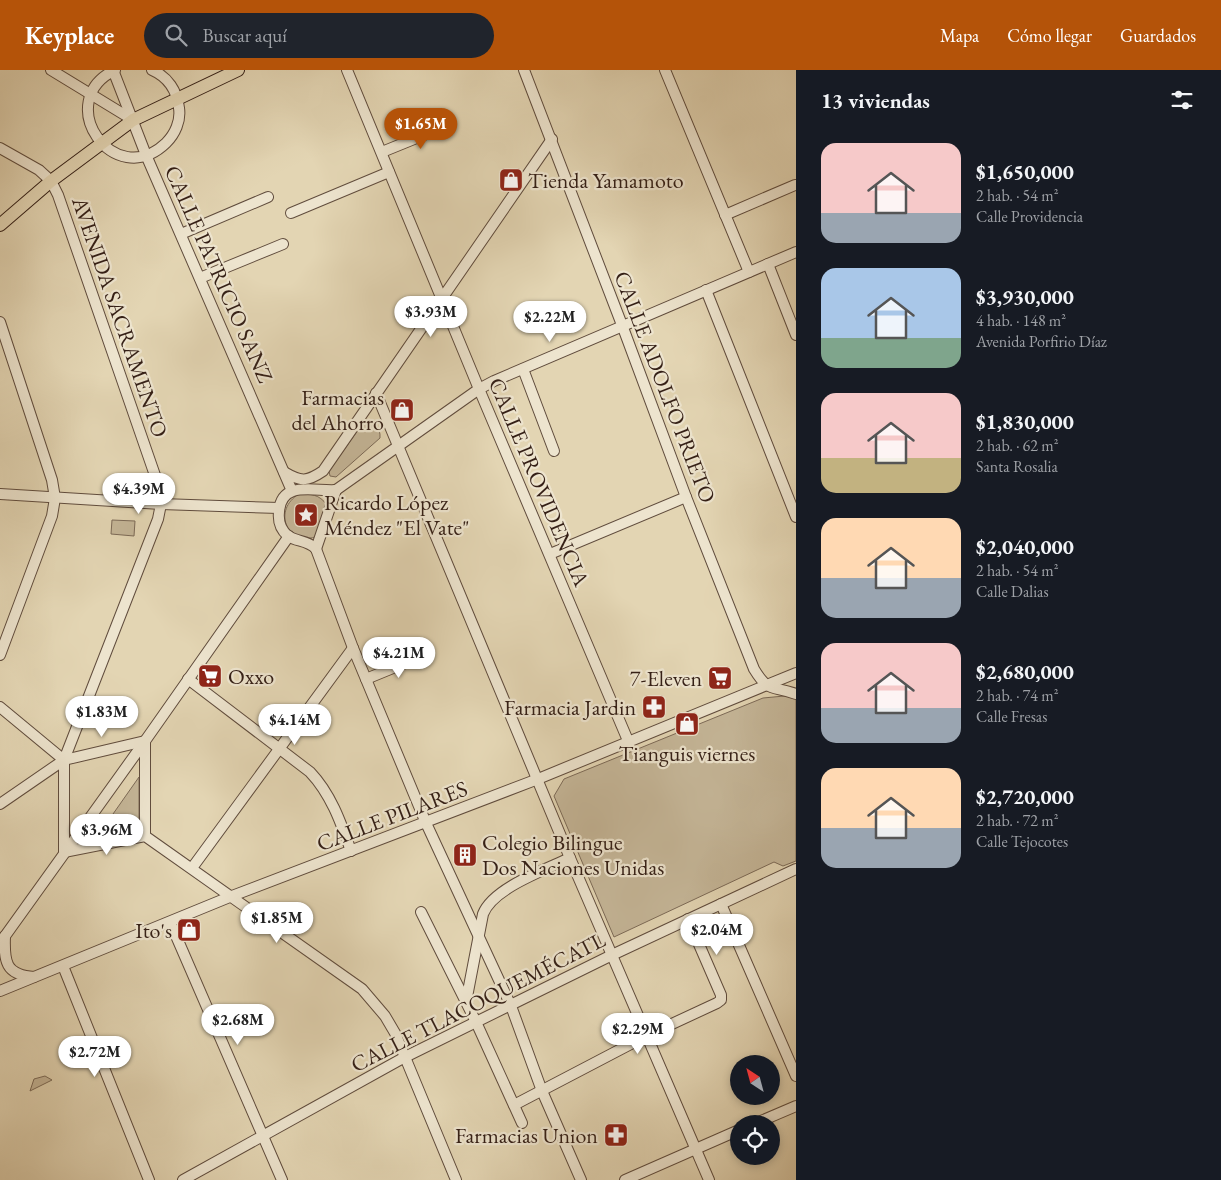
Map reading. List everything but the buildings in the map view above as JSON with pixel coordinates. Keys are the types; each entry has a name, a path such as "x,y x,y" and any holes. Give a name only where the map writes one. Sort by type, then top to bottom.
{"main road":[{"path":"0,225 100,143 133,120 238,70"}],"street":[{"path":"51,70 133,120"},
{"path":"113,70 100,81 91,94 88,107 89,120 93,132 100,143 110,151 122,156 134,157 146,155 160,149 170,139 177,126 180,112 178,98 170,84 159,73 152,70"},
{"name":"CALLE PATRICIO SANZ","path":"113,70 146,155 292,491"},
{"name":"CALLE PROVIDENCIA","path":"347,70 479,389 629,743"},
{"name":"CALLE ADOLFO PRIETO","path":"524,70 552,139 686,498 754,669 766,685"},
{"path":"665,70 749,272"},
{"path":"382,152 441,128"},
{"path":"284,472 304,480 314,477 323,471 552,139"},
{"name":"AVENIDA SACRAMENTO","path":"0,148 39,170 52,181 158,484 161,504 158,519 64,760"},
{"path":"292,213 389,172"},
{"path":"725,215 795,185"},
{"path":"181,234 268,197"},
{"path":"200,278 283,244"},
{"path":"581,1180 542,1092 511,1006 426,823 353,648 316,549 309,543 289,536 282,529 278,519 279,508 284,498 292,491 307,488 326,491 336,490 479,389 622,325 796,252"},
{"path":"768,264 796,336"},
{"path":"706,290 796,517"},
{"path":"0,322 52,480 55,498 52,516 0,655"},
{"path":"523,369 554,451"},
{"path":"376,393 570,858 709,1180"},
{"path":"316,549 336,490"},
{"path":"0,494 161,504 279,508"},
{"path":"550,554 686,498"},
{"path":"37,977 18,974 11,970 6,964 3,940 289,536"},
{"path":"192,868 353,648"},
{"path":"366,679 422,656"},
{"name":"CALLE PILARES","path":"0,991 232,896 426,823 629,743 796,673"},
{"path":"188,679 310,772 322,785 341,824 351,851"},
{"path":"766,685 772,689 796,694"},
{"path":"0,707 64,760"},
{"path":"0,804 64,760 145,741"},
{"path":"145,741 145,836"},
{"path":"64,760 64,852"},
{"path":"64,852 145,836 362,989 385,1016 395,1033 456,1180"},
{"path":"466,1002 483,914 488,903 511,887 570,858"},
{"name":"CALLE TLACOQUEMÉCATL","path":"183,1180 405,1058 612,955 796,869"},
{"path":"721,904 796,1076"},
{"path":"421,912 476,1022 522,1123"},
{"path":"514,1105 646,1036 717,1004 721,1000 721,995 688,919"},
{"path":"170,922 282,1180"},
{"path":"63,966 150,1180"},
{"path":"775,1115 796,1106"},
{"path":"625,1180 730,1134"}],"shaded area":[{"path":"363,423 370,423 376,426 380,438 336,477 330,476 329,471"},
{"path":"299,494 314,495 327,505 315,537 305,538 297,536 286,525 286,509"},
{"path":"112,520 135,521 134,536 111,534"},
{"path":"795,695 796,861 783,866 774,862 614,937 554,796 564,779 763,698"},
{"path":"139,777 139,831 94,841"},
{"path":"45,1076 52,1080 30,1091 34,1079"}],"place":[{"name":"Tienda Yamamoto","path":"511,180"},
{"name":"Farmacias del Ahorro","path":"402,410"},
{"name":"Ricardo López Méndez \"El Vate\"","path":"306,515"},
{"name":"Oxxo","path":"210,676"},
{"name":"7-Eleven","path":"720,678"},
{"name":"Farmacia Jardin","path":"654,707"},
{"name":"Tianguis viernes","path":"687,724"},
{"name":"Colegio Bilingue Dos Naciones Unidas","path":"465,855"},
{"name":"Ito's","path":"189,930"},
{"name":"Farmacias Union","path":"616,1135"}]}
